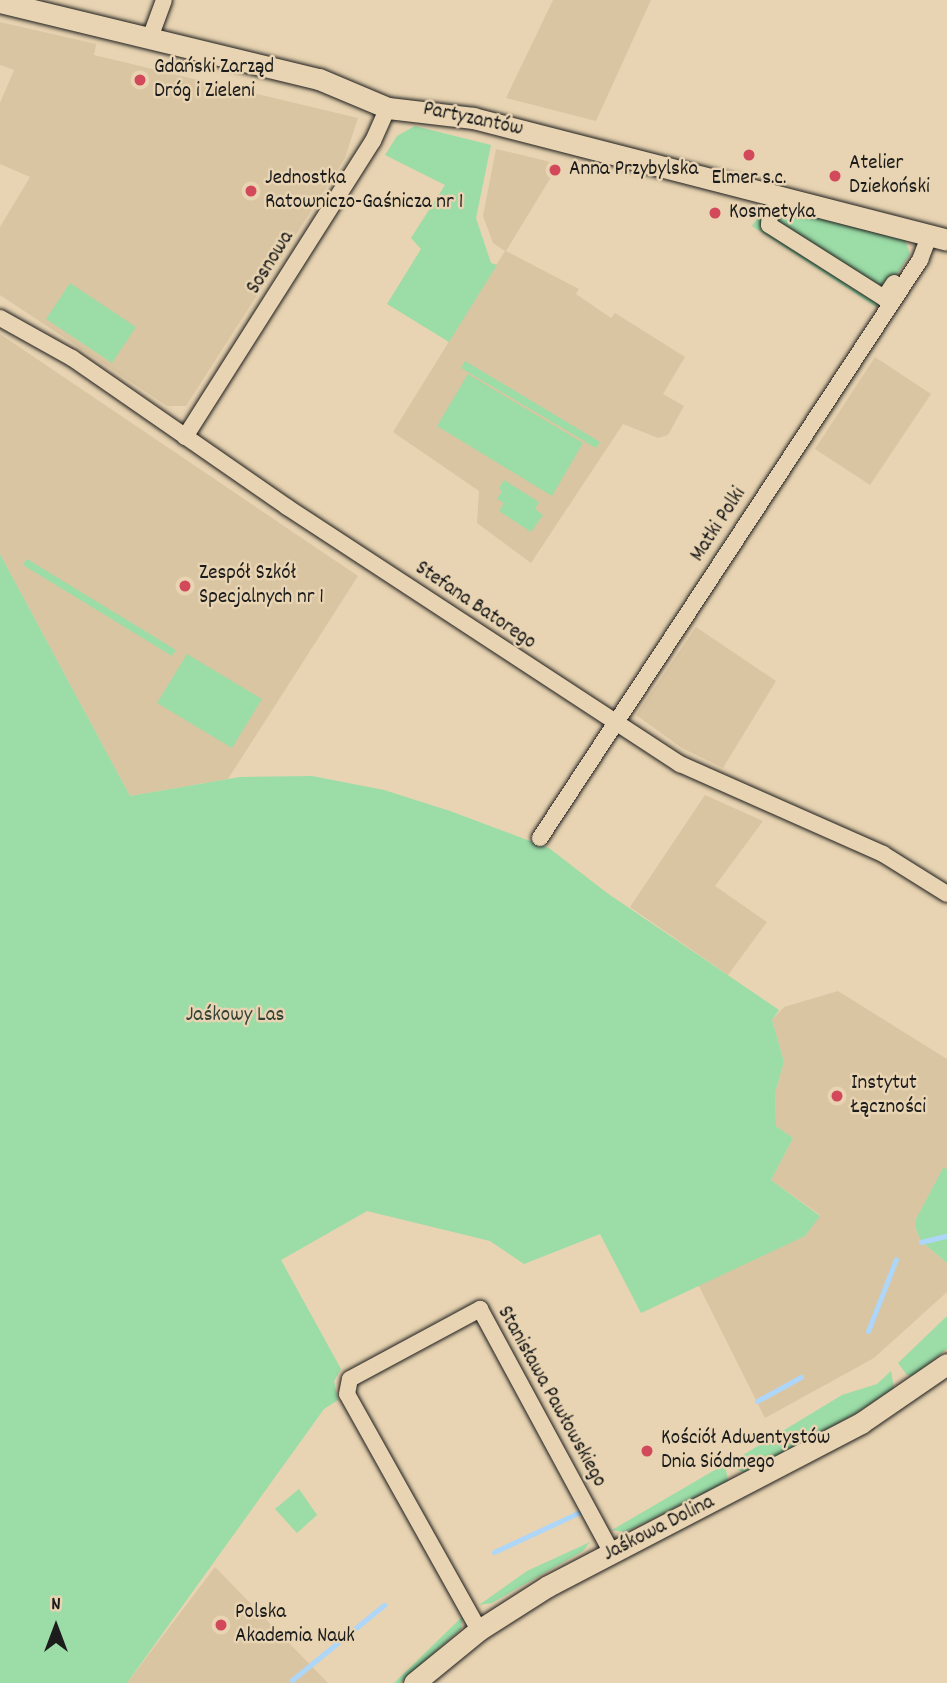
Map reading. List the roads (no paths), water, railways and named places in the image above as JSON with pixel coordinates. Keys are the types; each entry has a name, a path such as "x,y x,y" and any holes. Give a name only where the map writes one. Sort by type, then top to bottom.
{"street":[{"path":"150,38 164,0"},
{"name":"Partyzantów","path":"0,2 319,79 388,108 473,118 939,237"},
{"name":"Sosnowa","path":"185,437 373,141 388,108"},
{"path":"770,214 769,225 884,298 911,255"},
{"name":"Matki Polki","path":"540,838 798,442 920,260 939,237"},
{"name":"Stefana Batorego","path":"0,318 72,358 185,437 680,764 883,854 947,894"},
{"name":"Stanisława Pawłowskiego","path":"479,1630 347,1394 350,1379 365,1370 480,1309 612,1553"},
{"name":"Jaśkowa Dolina","path":"414,1683 479,1630 612,1553 861,1423 947,1364"}],"waterway":[{"path":"921,1242 945,1236"},
{"path":"868,1331 896,1259"},
{"path":"757,1401 801,1377"},
{"path":"494,1552 578,1513"},
{"path":"292,1680 384,1605"}],"place":[{"name":"Gdański Zarząd Dróg i Zieleni","path":"140,80"},
{"name":"Elmer s.c.","path":"749,155"},
{"name":"Anna Przybylska","path":"555,170"},
{"name":"Atelier Dziekoński","path":"835,176"},
{"name":"Jednostka Ratowniczo-Gaśnicza nr 1","path":"251,191"},
{"name":"Kosmetyka","path":"715,213"},
{"name":"Zespół Szkół Specjalnych nr 1","path":"185,586"},
{"name":"Instytut Łączności","path":"837,1096"},
{"name":"Kościół Adwentystów Dnia Siódmego","path":"647,1451"},
{"name":"Polska Akademia Nauk","path":"221,1625"}],"park label":[{"name":"Jaśkowy Las","path":"235,1016"}]}
